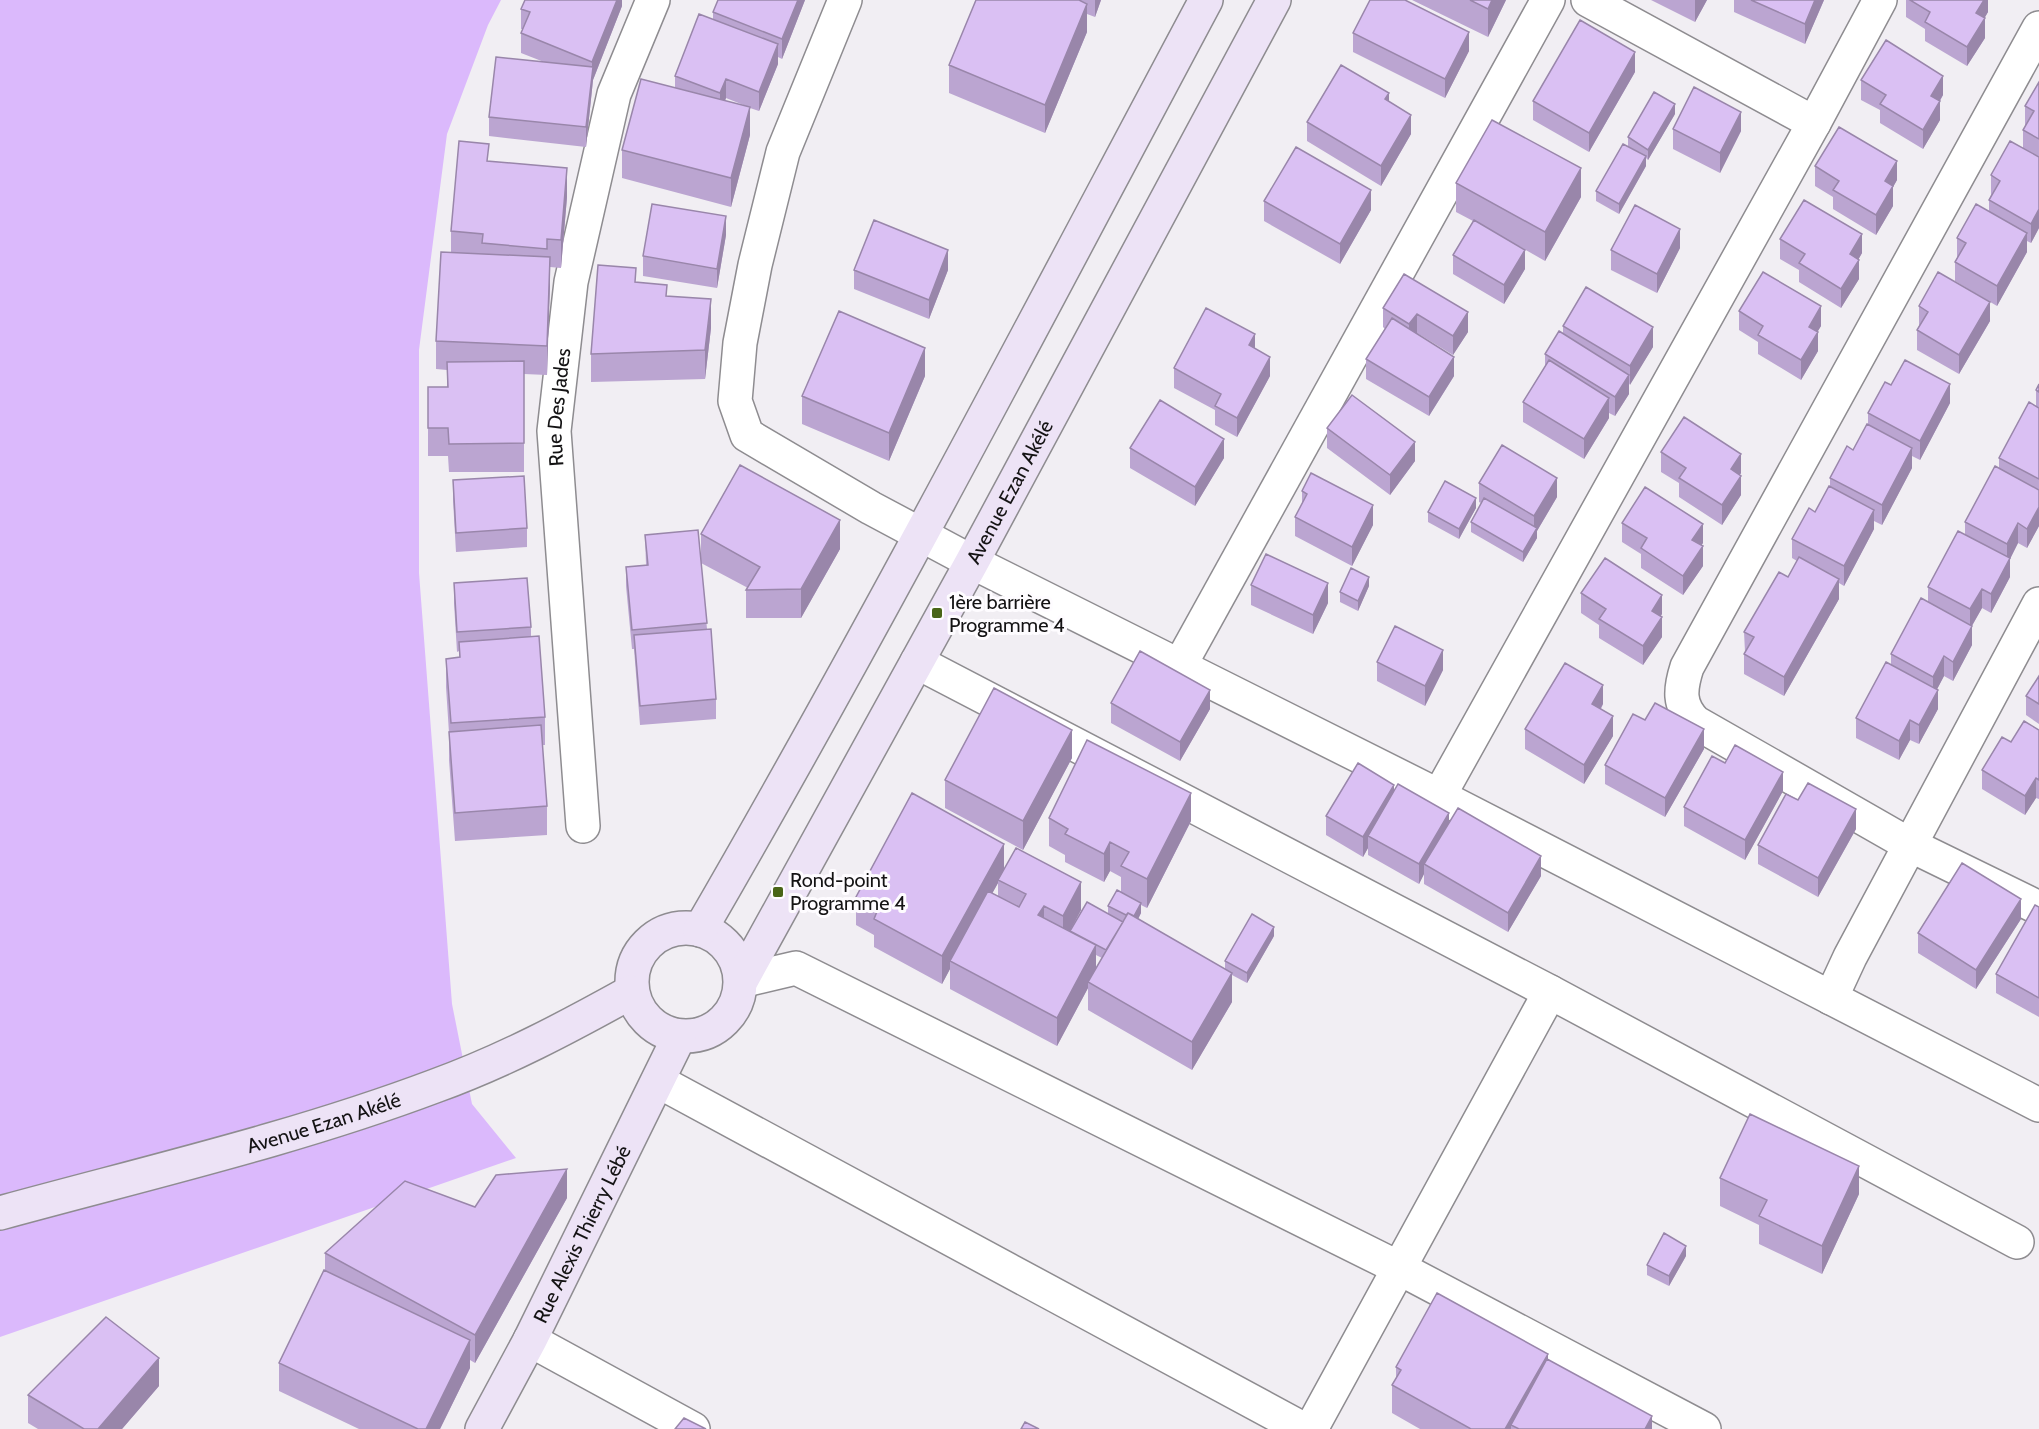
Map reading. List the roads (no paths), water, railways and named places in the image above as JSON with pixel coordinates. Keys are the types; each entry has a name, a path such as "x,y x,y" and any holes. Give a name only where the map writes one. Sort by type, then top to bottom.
{"main road":[{"path":"700,930 794,769 1206,0"},
{"name":"Avenue Ezan Akélé","path":"741,981 972,562 1274,0"},
{"path":"682,928 700,930 716,937 729,949 737,964 741,981 738,998 731,1013 718,1026 703,1034 678,1037 650,1024 638,1009 632,992 632,974 637,956 648,942 664,932 682,928"},
{"name":"Avenue Ezan Akélé","path":"0,1212 316,1127 437,1086 552,1035 632,992"},
{"name":"Rue Alexis Thierry Lébé","path":"482,1429 530,1340 678,1037"}],"street":[{"name":"Rue Des Jades","path":"582,826 554,431 571,282 611,105 653,0"},
{"path":"845,0 783,152 755,264 740,343 735,401 747,435 871,508 972,562 1439,796 2039,1105"},
{"path":"1180,665 1548,0"},
{"path":"1588,0 1814,123"},
{"path":"1439,796 1814,123 1880,0"},
{"path":"2039,28 1698,646 1682,683 1681,700 1686,712 1695,722 1910,844 2039,909"},
{"path":"1831,998 1850,957 2039,604"},
{"path":"917,662 1550,992 2017,1242"},
{"path":"741,981 796,968 1397,1267 1704,1429"},
{"path":"1311,1429 1397,1267 1550,992"},
{"path":"658,1081 1303,1429"},
{"path":"530,1340 693,1429"}],"place":[{"name":"1ère barrière Programme 4","path":"937,613"},
{"name":"Rond-point Programme 4","path":"778,892"}]}
